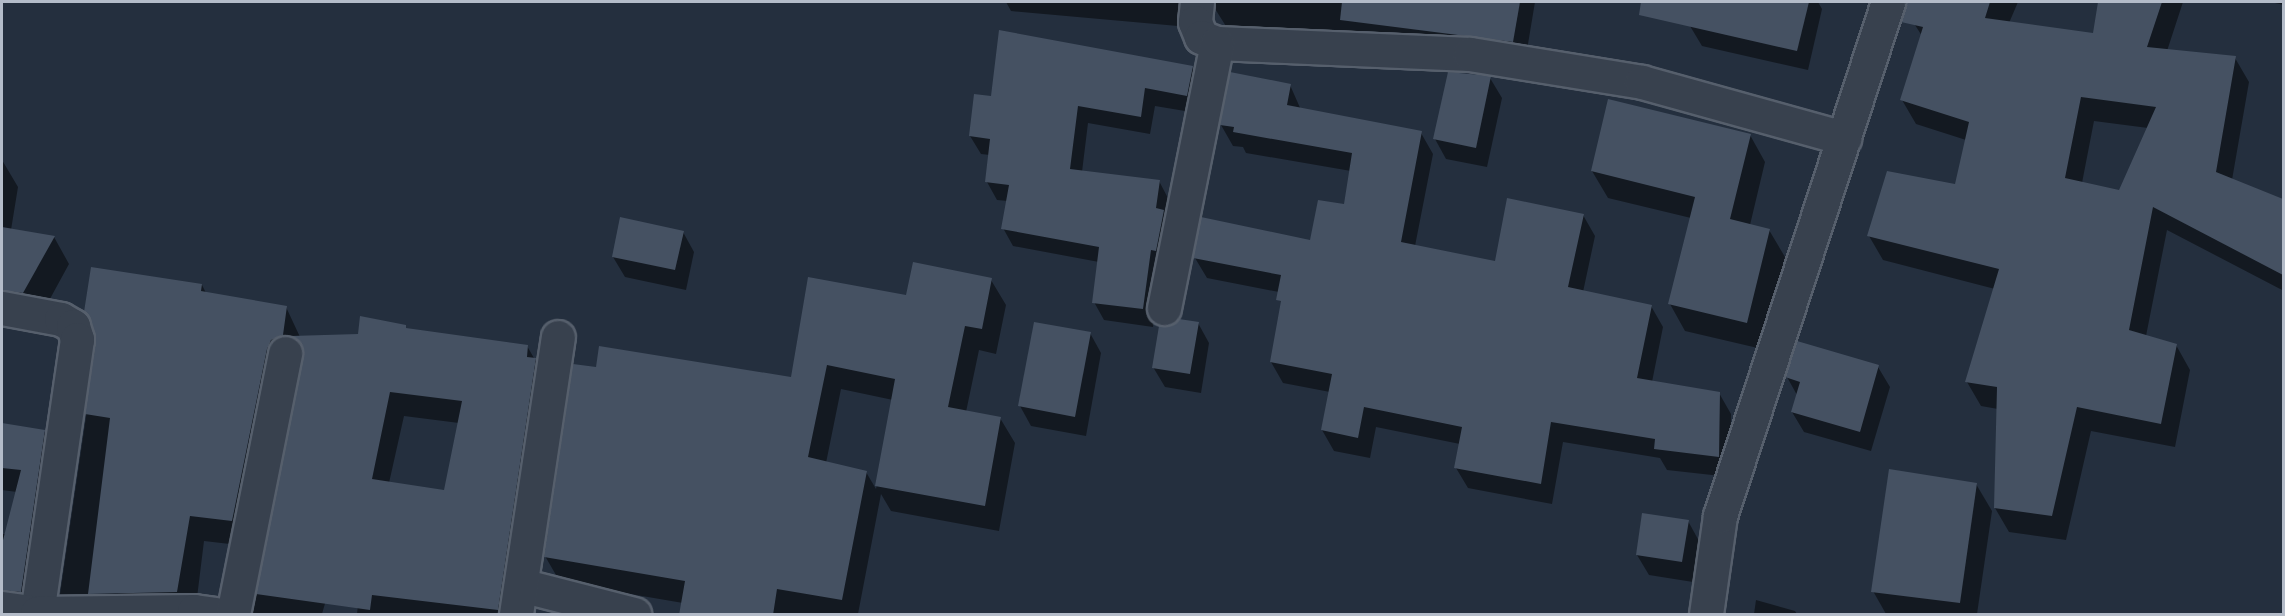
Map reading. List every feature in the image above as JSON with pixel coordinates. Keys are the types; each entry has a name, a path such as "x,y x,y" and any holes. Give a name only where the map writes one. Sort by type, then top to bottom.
{"street":[{"path":"1197,2 1195,22 1201,37 1217,43 1470,54 1642,82 1844,138"},
{"path":"1706,615 1720,516 1888,2"},
{"path":"1164,308 1217,43"},
{"path":"2,308 61,319 73,326 77,339 37,613"},
{"path":"558,337 518,600 633,615"},
{"path":"233,615 285,352"},
{"path":"2,608 37,613 194,611 216,615"}],"building":[{"path":"1342,2 1520,2 1513,42 1340,20"},
{"path":"1641,2 1809,2 1797,51 1639,15"},
{"path":"1906,2 1990,2 1985,18 2093,33 2098,2 2162,2 2147,47 2236,56 2216,172 2283,199 2283,275 2153,207 2129,330 2177,344 2161,424 2077,407 2052,516 1994,508 1997,387 1965,382 1999,269 1867,236 1887,171 1955,184 1969,122 1900,100 1923,27 1901,22","holes":["2081,97 2156,107 2119,190 2065,178"]},
{"path":"999,30 1193,66 1187,96 1145,88 1141,117 1078,106 1070,169 1160,180 1156,208 1164,210 1156,251 1151,250 1143,309 1092,303 1099,247 1001,229 1009,185 985,182 990,139 969,136 974,94 991,96"},
{"path":"1230,72 1291,84 1287,105 1422,131 1401,242 1495,261 1507,198 1584,214 1568,287 1652,305 1637,378 1720,392 1719,457 1654,449 1655,439 1551,422 1541,484 1454,468 1462,427 1364,407 1358,438 1321,430 1332,374 1270,362 1281,301 1276,300 1281,275 1193,258 1201,217 1310,240 1318,200 1344,204 1352,153 1233,132 1234,127 1220,125"},
{"path":"1448,72 1491,76 1476,148 1433,139"},
{"path":"1608,99 1751,134 1730,219 1770,229 1747,323 1668,304 1695,197 1591,171"},
{"path":"620,217 684,231 675,270 612,257"},
{"path":"2,227 55,236 23,293 2,290"},
{"path":"913,262 992,278 982,329 965,326 948,407 1001,417 985,506 875,486 895,379 827,365 808,457 867,471 842,600 777,589 773,615 679,615 685,581 544,557 573,364 596,367 599,346 791,377 808,277 906,295"},
{"path":"91,267 202,284 201,291 287,306 283,335 271,340 267,349 232,521 190,516 177,592 88,594 110,418 85,414 96,342 91,320 84,312"},
{"path":"360,316 406,325 406,328 528,345 527,357 536,358 498,610 372,595 370,610 256,594 303,357 302,346 291,336 358,334","holes":["390,392 462,401 444,490 372,479"]},
{"path":"1179,319 1199,322 1190,374 1152,368 1159,326 1169,326"},
{"path":"1034,322 1091,332 1075,417 1018,406"},
{"path":"1797,341 1879,365 1860,432 1791,412 1800,382 1785,377"},
{"path":"2,423 45,430 21,592 2,590 2,544 21,470 2,468"},
{"path":"1889,469 1977,483 1960,603 1871,592"},
{"path":"1642,513 1689,520 1682,562 1636,555"}]}
